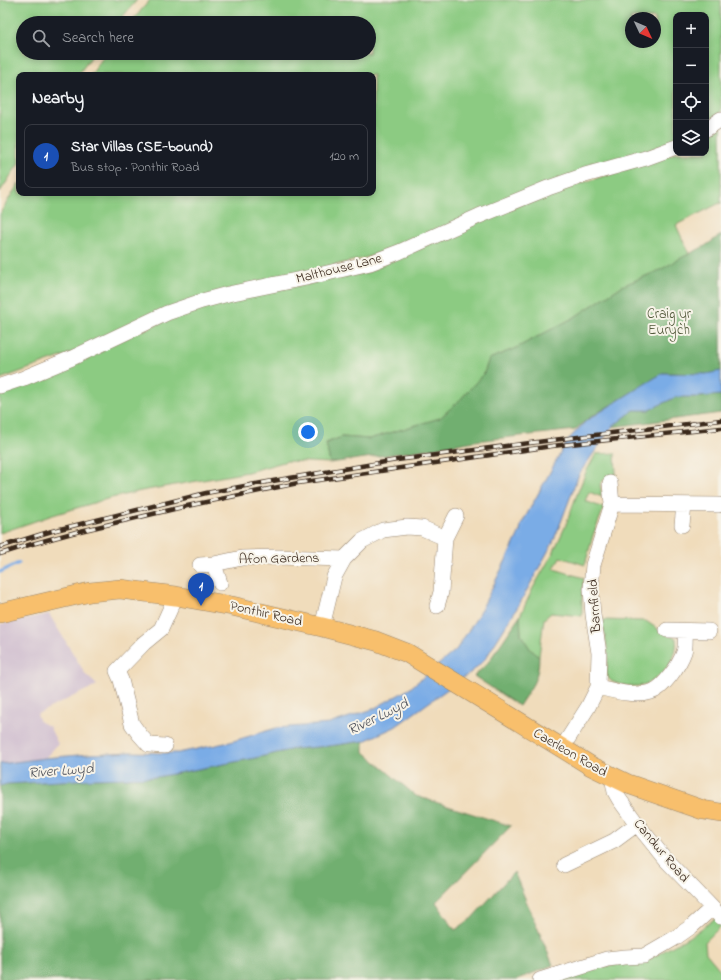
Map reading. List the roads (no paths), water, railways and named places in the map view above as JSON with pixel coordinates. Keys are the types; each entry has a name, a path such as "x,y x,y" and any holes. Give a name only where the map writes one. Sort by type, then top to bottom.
{"main road":[{"name":"Ponthir Road","path":"0,612 90,592 120,589 176,596 232,606 376,641 406,653 430,668"},
{"name":"Caerleon Road","path":"430,668 586,764 612,777 703,810 721,813"}],"street":[{"path":"709,127 721,119"},
{"name":"Malthouse Lane","path":"0,386 24,378 72,358 167,313 228,294 370,263 400,252 479,216 548,188 585,175 646,158 673,148"},
{"name":"Barnfield","path":"562,748 588,707 598,686 600,653 593,615 591,589 593,565 612,504 610,483"},
{"path":"612,504 719,506"},
{"path":"682,525 684,505"},
{"path":"437,606 448,591 445,538 456,516"},
{"name":"Afon Gardens","path":"322,627 334,577 344,559 362,541 383,530 407,527 422,528 445,538"},
{"name":"Afon Gardens","path":"220,583 207,564 242,558 277,556 344,559"},
{"path":"165,746 149,745 132,724 121,680 117,671 161,628 176,596"},
{"path":"667,630 709,631"},
{"path":"598,686 636,694 652,692 664,684 675,670 685,652 685,630"},
{"name":"Candwr Road","path":"612,777 615,792 637,824 666,860 718,911"},
{"path":"564,865 614,841 637,824"},
{"path":"540,980 607,959 644,956 718,911"}],"water":[{"name":"River Lwyd","path":"721,371 721,395 676,397 649,410 634,410 612,427 579,474 553,542 520,603 486,658 474,670 395,727 364,741 294,749 157,777 7,784 0,786 0,764 89,754 131,752 178,753 230,742 276,728 329,724 373,709 409,689 456,650 479,614 513,546 520,531 521,525 567,441 586,421 663,373 706,374"}],"waterway":[{"path":"0,572 19,563"}],"railway":[{"path":"0,547 52,531 206,493 284,479 397,460 721,420"},
{"path":"0,554 76,532 187,506 298,483 552,446 721,428"}],"place":[{"name":"Star Villas (SE-bound)","path":"201,606"}],"park label":[{"name":"Craig yr Eurych","path":"669,322"}]}
